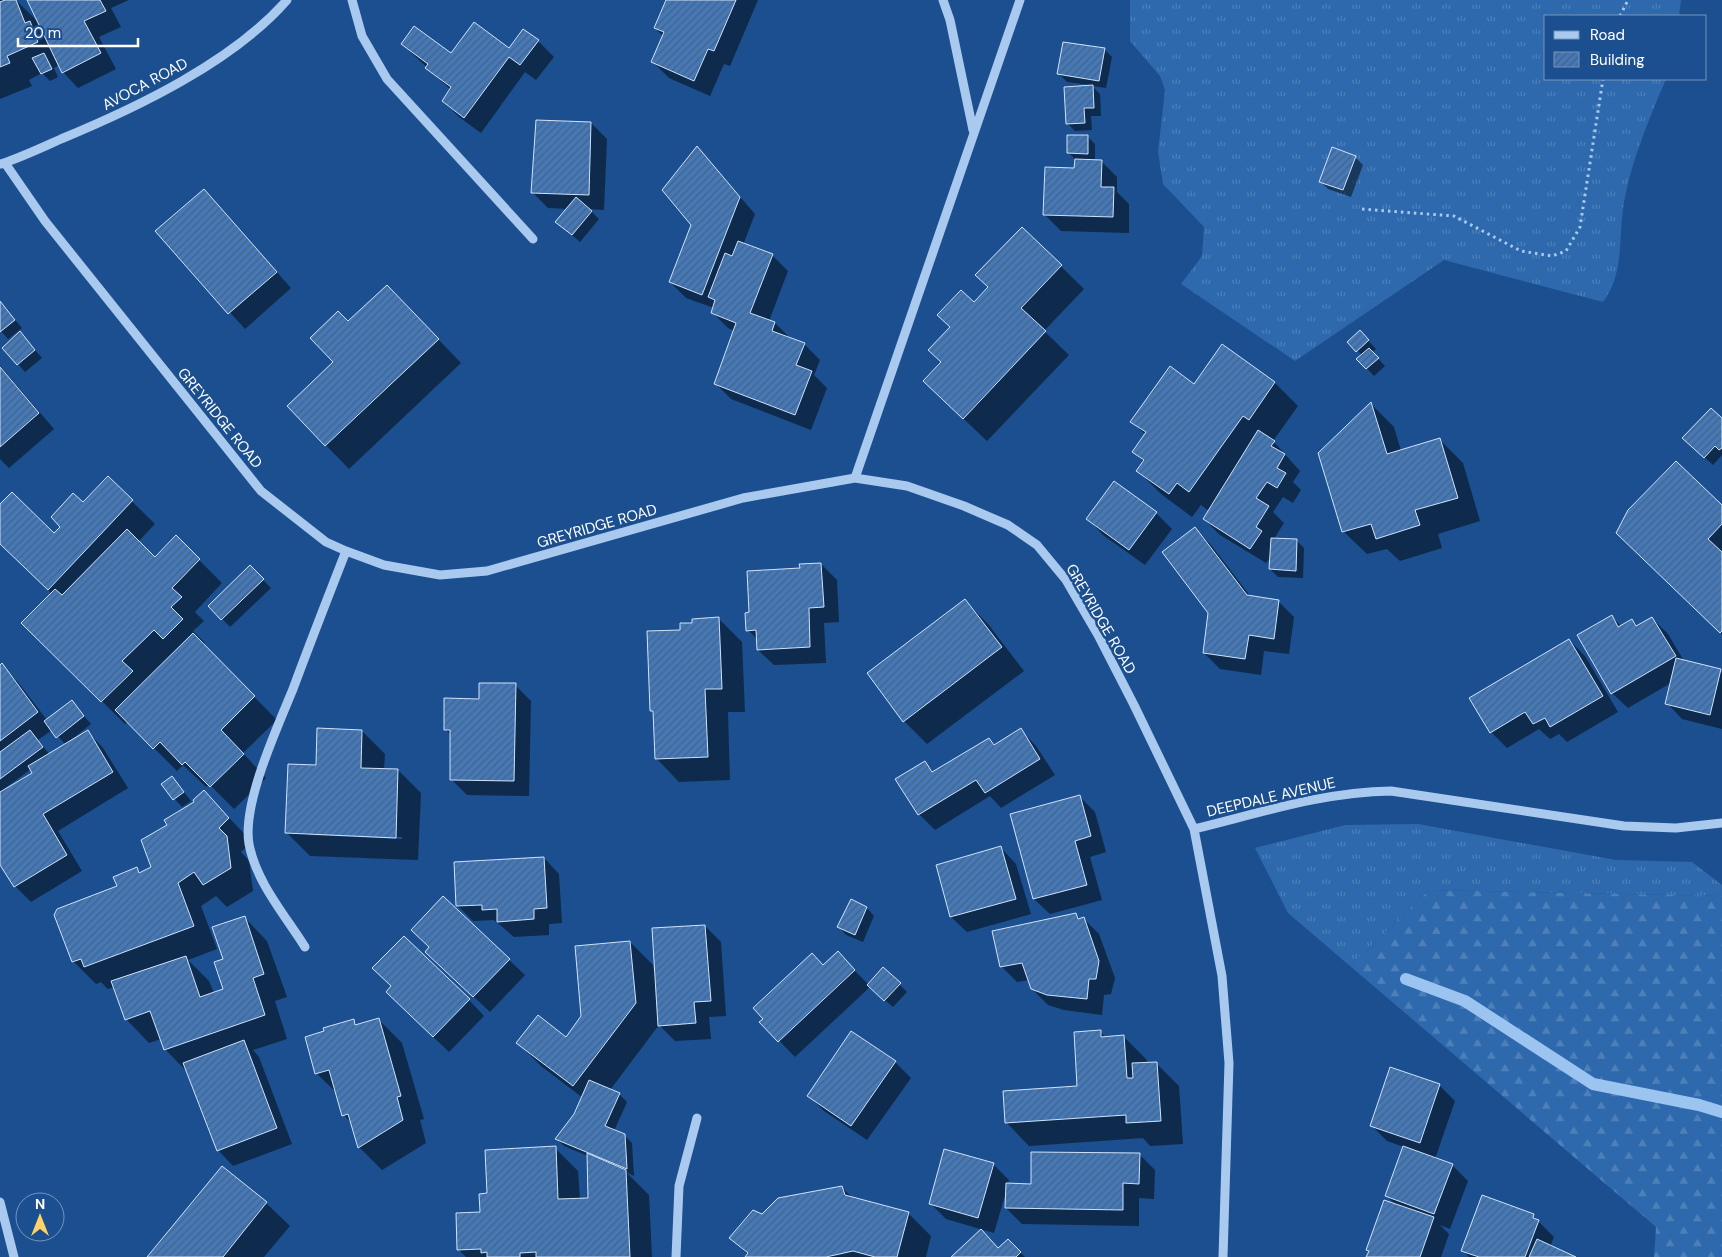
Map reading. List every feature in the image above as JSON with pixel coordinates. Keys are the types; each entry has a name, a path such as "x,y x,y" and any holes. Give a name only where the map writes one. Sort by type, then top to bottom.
{"street":[{"name":"AVOCA ROAD","path":"2,164 121,114 213,62 275,14 287,0"},
{"path":"352,0 362,36 387,79 533,239"},
{"path":"943,0 950,20 973,130"},
{"path":"855,478 973,130 1020,0"},
{"name":"GREYRIDGE ROAD","path":"2,164 45,221 261,491 326,542 384,565 440,575 487,571 743,498 855,478 907,486 1008,524 1037,545 1066,580 1098,635 1134,705 1194,829"},
{"path":"305,947 259,874 249,844 248,822 254,796 277,730 346,551"},
{"name":"DEEPDALE AVENUE","path":"1223,1257 1229,1063 1222,976 1194,829 1323,796 1356,792 1391,791 1624,826 1676,828 1722,823"},
{"path":"676,1257 679,1186 697,1118"},
{"path":"0,1202 14,1257"}],"path":[{"path":"1620,15 1628,0"},
{"path":"1362,209 1454,216 1521,251 1552,256 1566,251 1580,227 1603,80"}],"green space":[{"path":"1130,0 1681,0 1679,15 1544,15 1544,80 1666,80 1647,124 1627,186 1622,215 1618,267 1610,291 1603,302 1444,260 1295,361 1181,284 1202,256 1204,227 1163,184 1158,152 1165,90 1160,76 1130,41"},
{"path":"1418,824 1616,860 1692,862 1722,885 1722,896 1429,890 1350,966 1288,913 1255,848 1345,825"},
{"path":"1429,890 1722,896 1722,1257 1654,1257 1656,1227 1350,966"}],"building":[{"path":"16,0 25,23 30,21 38,42 7,56 10,63 0,67 0,2"},
{"path":"27,0 100,0 106,11 84,21 101,53 62,73"},
{"path":"666,0 736,0 714,51 708,49 694,81 651,62 664,32 654,28"},
{"path":"474,22 509,48 523,29 539,40 520,65 509,57 464,118 442,101 451,87 425,68 428,64 401,44 414,26 451,53"},
{"path":"1063,42 1105,48 1099,81 1057,74"},
{"path":"44,53 52,69 41,74 32,58"},
{"path":"1093,85 1094,108 1084,108 1085,123 1066,124 1064,87"},
{"path":"536,120 591,122 589,195 531,193"},
{"path":"1067,135 1088,135 1088,154 1067,153"},
{"path":"697,146 740,197 702,295 669,282 691,225 662,190"},
{"path":"1332,147 1356,156 1343,190 1319,182"},
{"path":"1075,159 1102,160 1101,187 1114,187 1113,217 1043,215 1045,167 1074,168"},
{"path":"204,189 277,272 228,314 155,231"},
{"path":"576,197 592,211 572,235 555,222"},
{"path":"1022,227 1062,265 1021,308 1046,331 963,419 923,381 941,362 928,350 950,327 937,315 961,290 974,302 988,287 975,275"},
{"path":"738,241 773,254 750,313 775,322 772,331 805,343 796,365 812,371 795,415 714,384 736,323 711,313 715,300 708,297 725,253 732,256"},
{"path":"387,285 439,339 325,446 287,406 333,362 310,338 338,311 348,321"},
{"path":"0,301 15,320 0,332"},
{"path":"1360,330 1369,340 1356,352 1347,342"},
{"path":"20,331 35,350 17,365 2,348"},
{"path":"1222,344 1275,382 1249,420 1243,416 1189,492 1177,483 1169,494 1136,471 1144,460 1132,452 1146,432 1130,422 1170,366 1194,384"},
{"path":"1369,348 1379,358 1366,369 1356,359"},
{"path":"0,367 39,413 0,447"},
{"path":"1371,402 1387,454 1440,438 1458,498 1415,510 1420,525 1376,539 1371,524 1342,532 1318,453"},
{"path":"1711,408 1722,418 1722,448 1719,450 1715,446 1704,458 1682,438"},
{"path":"1258,430 1275,441 1271,446 1285,454 1277,468 1286,473 1277,488 1267,482 1256,498 1269,506 1256,527 1262,531 1250,549 1203,519"},
{"path":"1676,461 1722,505 1722,524 1708,539 1722,552 1722,631 1720,633 1616,533 1628,510"},
{"path":"108,476 133,500 48,590 0,544 0,504 12,492 54,533 60,527 51,517 73,493 83,502"},
{"path":"1114,481 1157,512 1129,550 1086,519"},
{"path":"1195,527 1247,595 1279,600 1274,639 1249,635 1245,659 1203,653 1208,613 1162,552"},
{"path":"127,529 155,557 176,535 200,559 172,588 182,597 171,607 183,619 163,639 154,630 122,661 133,671 101,702 21,623 55,589 62,595"},
{"path":"1271,538 1297,539 1296,571 1269,569"},
{"path":"821,563 824,607 809,608 810,647 757,650 756,630 746,631 745,613 749,612 747,571 800,568 799,564"},
{"path":"250,565 264,579 221,620 208,606"},
{"path":"965,599 1002,647 903,722 867,673"},
{"path":"1612,615 1618,627 1632,619 1636,626 1652,617 1676,656 1611,694 1577,635"},
{"path":"719,617 722,689 705,689 708,757 655,759 653,711 650,711 647,631 680,630 680,623 692,623 692,619"},
{"path":"193,633 255,696 221,730 244,754 210,787 185,762 182,765 160,742 153,749 115,710"},
{"path":"1569,639 1603,696 1550,727 1545,718 1533,724 1525,712 1490,733 1469,698"},
{"path":"1676,658 1721,669 1710,715 1665,704"},
{"path":"2,663 38,712 0,741 0,665"},
{"path":"479,683 516,683 514,781 450,780 450,730 444,730 444,698 479,699"},
{"path":"72,700 84,716 56,738 44,721"},
{"path":"317,728 362,730 361,768 398,769 396,838 285,833 288,764 316,765"},
{"path":"1021,728 1040,759 985,793 976,780 918,815 895,779 925,761 932,772 989,738 994,745"},
{"path":"30,730 43,747 0,779 0,752"},
{"path":"88,730 113,772 43,814 67,855 14,887 0,865 0,792 32,773 28,766"},
{"path":"172,776 184,792 173,800 161,784"},
{"path":"204,790 229,818 219,828 227,836 231,868 203,885 194,872 178,883 194,926 84,967 81,959 72,962 54,915 57,909 117,886 113,877 137,867 139,873 151,867 141,840 167,825 164,820 194,802 193,800"},
{"path":"1080,795 1091,836 1075,841 1087,885 1033,899 1010,814"},
{"path":"1001,846 1016,899 950,917 936,865"},
{"path":"544,857 547,908 534,909 534,919 497,922 497,909 482,910 482,905 456,906 454,862"},
{"path":"443,896 510,959 473,997 425,952 429,947 411,930"},
{"path":"851,899 867,907 855,935 837,927"},
{"path":"1076,913 1078,919 1084,917 1099,961 1096,979 1089,979 1087,999 1047,995 1031,989 1022,963 1000,967 992,931"},
{"path":"245,916 264,974 253,978 265,1015 164,1050 150,1011 125,1020 111,981 186,956 200,997 223,989 214,962 223,959 212,927"},
{"path":"705,925 711,1001 694,1002 696,1023 658,1026 652,928"},
{"path":"404,936 470,999 433,1037 386,992 391,986 372,968"},
{"path":"630,941 636,1003 573,1086 516,1043 538,1015 566,1037 581,1016 575,946"},
{"path":"838,951 855,970 778,1042 759,1022 763,1019 753,1008 812,953 823,965"},
{"path":"883,967 901,983 884,1001 867,985"},
{"path":"379,1018 401,1096 397,1097 403,1120 358,1148 348,1114 342,1116 329,1070 315,1074 305,1037 324,1031 323,1028 354,1019 355,1025"},
{"path":"1101,1030 1101,1037 1124,1035 1127,1078 1133,1078 1132,1063 1157,1062 1161,1121 1126,1123 1126,1115 1005,1123 1003,1091 1077,1086 1074,1032"},
{"path":"851,1031 896,1061 851,1126 807,1096"},
{"path":"244,1040 277,1128 217,1151 183,1063"},
{"path":"1390,1067 1440,1084 1420,1143 1370,1126"},
{"path":"589,1080 620,1093 605,1126 625,1134 627,1169 555,1139 574,1114"},
{"path":"556,1146 558,1199 588,1198 587,1153 626,1170 630,1257 536,1257 536,1252 520,1253 520,1257 487,1257 487,1252 481,1253 481,1249 457,1250 456,1213 480,1212 479,1194 487,1193 485,1150"},
{"path":"1403,1146 1453,1164 1434,1214 1385,1196"},
{"path":"944,1149 994,1163 978,1218 929,1204"},
{"path":"1031,1152 1140,1153 1139,1184 1123,1183 1123,1210 1005,1208 1006,1183 1031,1184"},
{"path":"222,1166 267,1202 223,1257 147,1257"},
{"path":"842,1186 845,1195 909,1212 897,1257 875,1257 853,1251 826,1257 745,1257 748,1253 729,1238 753,1210 762,1214 778,1198"},
{"path":"1482,1195 1534,1214 1533,1218 1539,1220 1525,1257 1479,1257 1461,1251"},
{"path":"1384,1200 1434,1217 1420,1257 1366,1257 1369,1251 1366,1250"},
{"path":"981,1229 998,1248 1008,1239 1021,1252 1016,1257 951,1257"},
{"path":"1537,1239 1576,1257 1529,1257"}],"waterway":[{"path":"1406,979 1465,1001 1593,1084 1699,1105 1722,1112"}]}
